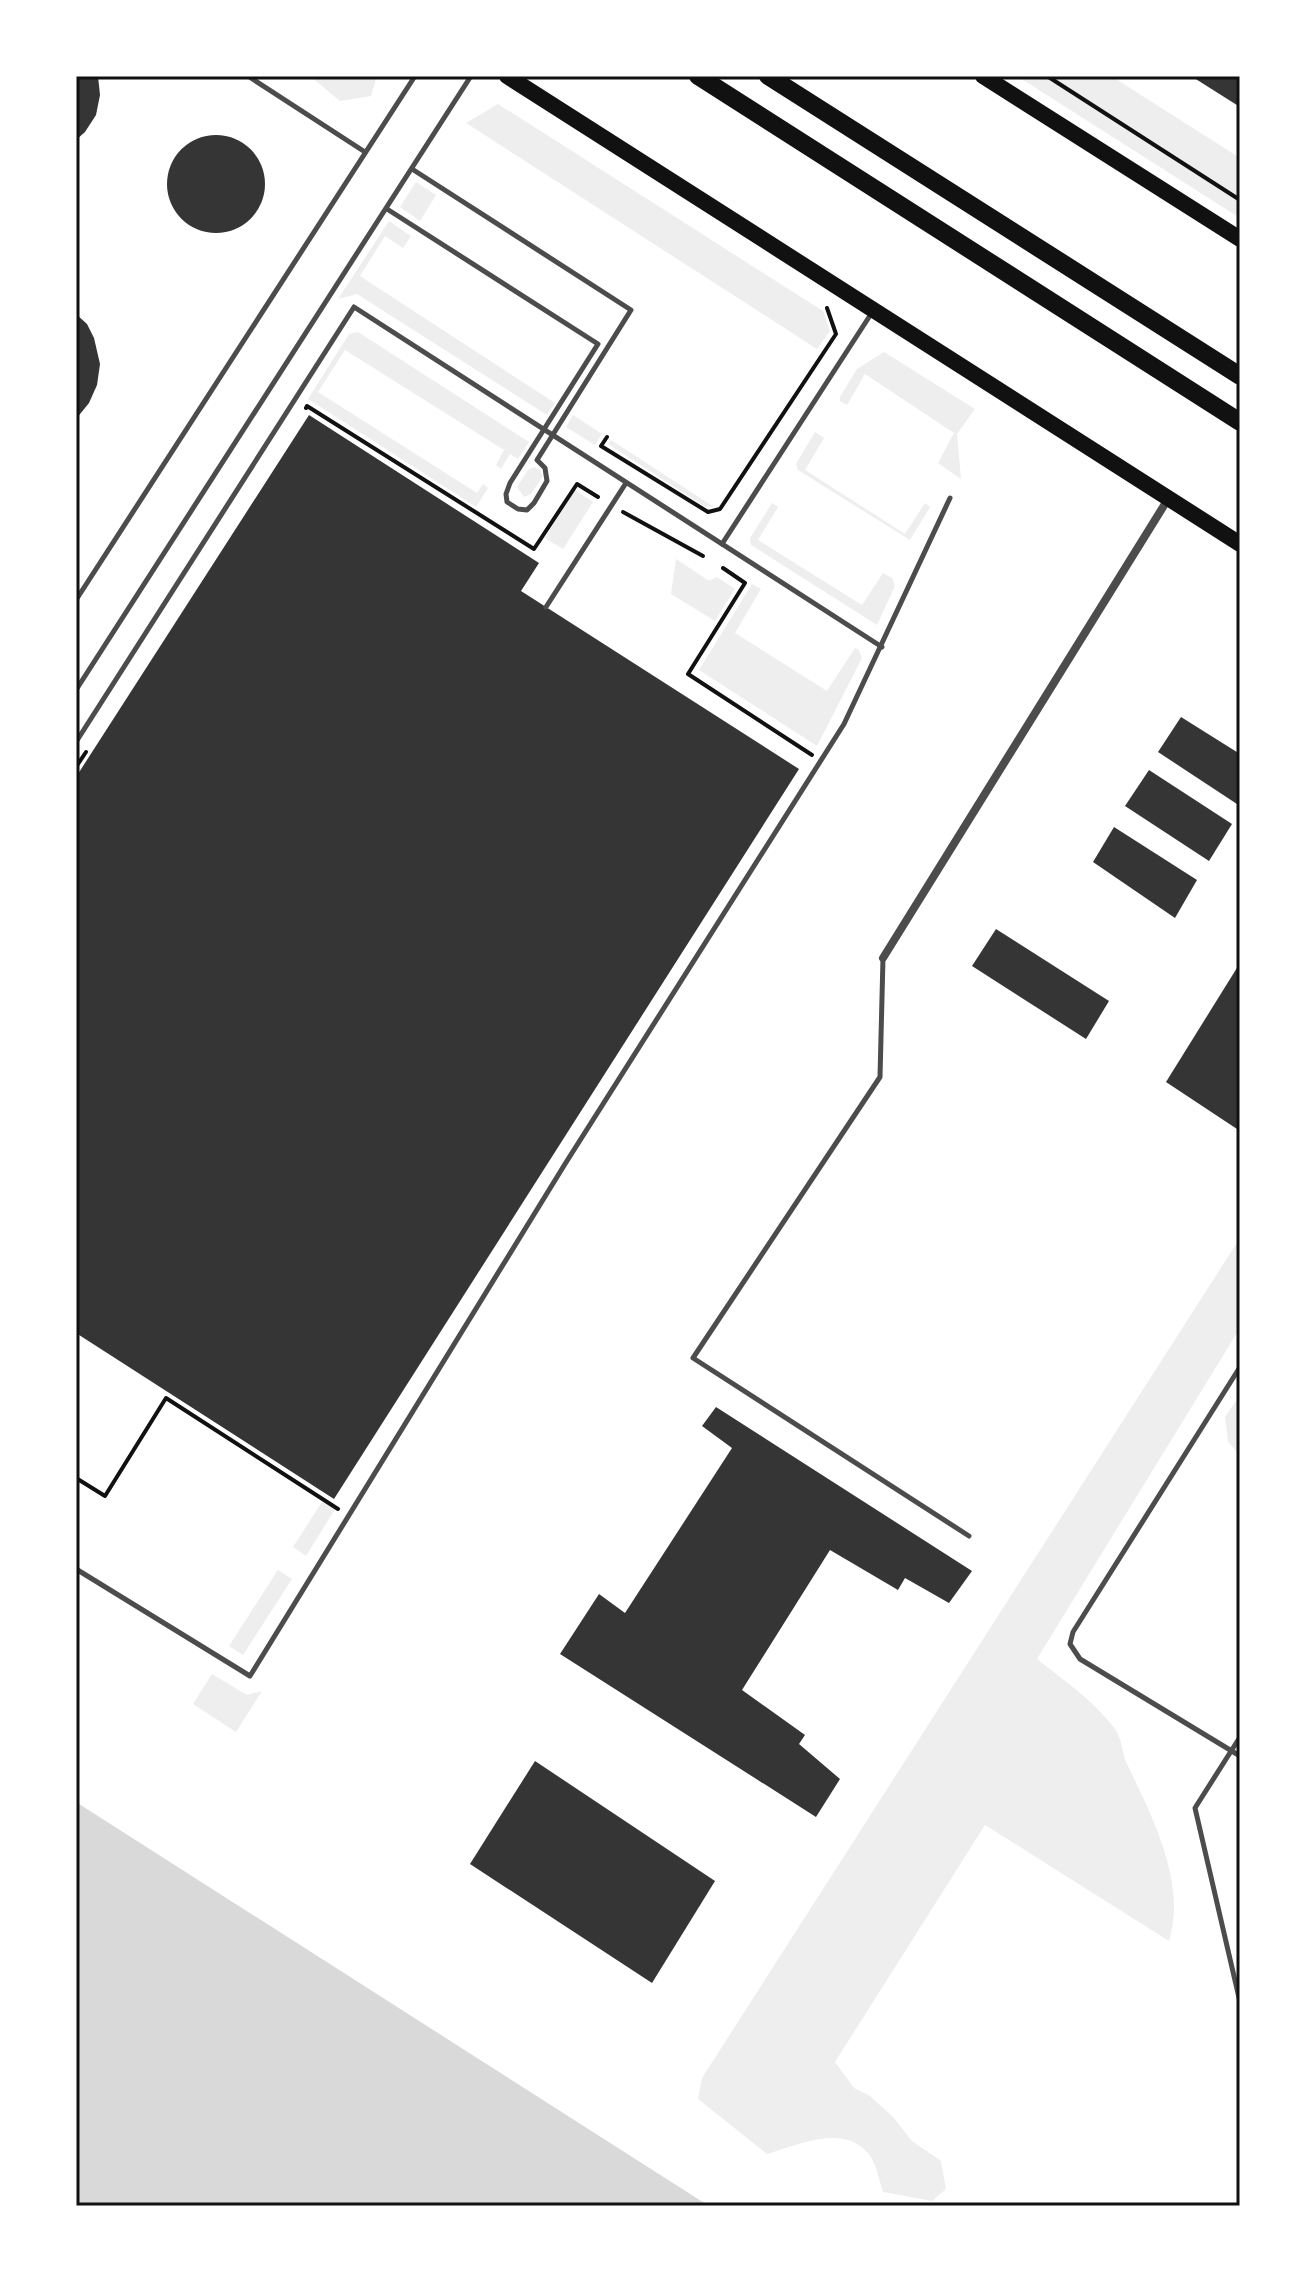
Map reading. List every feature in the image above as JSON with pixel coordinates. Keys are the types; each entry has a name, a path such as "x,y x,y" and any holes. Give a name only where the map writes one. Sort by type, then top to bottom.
{"highway":[{"path":"507,76 1240,544"},
{"path":"698,76 1240,422"},
{"path":"768,76 1240,376"},
{"path":"983,76 1240,239"}],"street":[{"path":"883,958 1169,498"}],"lane":[{"path":"248,76 365,152"},
{"path":"77,595 415,76"},
{"path":"76,690 471,76"},
{"path":"387,209 598,344 510,483 507,502 518,509 527,510 547,481 545,468 537,460 631,310 412,169"},
{"path":"76,742 354,307 882,647"},
{"path":"722,544 874,310"},
{"path":"546,607 626,483"},
{"path":"76,1569 250,1676 517,1242 844,724 950,498"},
{"path":"883,958 880,1077 693,1358 969,1536"},
{"path":"1240,1367 1073,1632 1070,1644 1080,1659 1240,1756"},
{"path":"1240,1737 1195,1808 1240,2002"}],"path":[{"path":"1047,76 1240,200"},
{"path":"607,437 601,446 708,512 720,509 836,334 827,308"},
{"path":"299,420 307,406 534,549 577,484 598,497"},
{"path":"623,512 703,556"},
{"path":"723,568 745,583 688,674 812,756"},
{"path":"76,767 93,740"},
{"path":"76,1478 105,1496 166,1398 340,1510"}],"shaded area":[{"path":"310,76 377,76 371,96 340,101"},
{"path":"1017,76 1111,76 1240,158 1240,218"},
{"path":"498,104 823,311 830,331 817,349 466,123"},
{"path":"416,182 436,195 420,221 400,207"},
{"path":"389,221 411,236 403,248 385,236 360,276 555,403 547,415 357,294 338,299"},
{"path":"358,332 529,442 518,459 510,454 501,469 496,465 504,450 345,350 318,392 477,493 483,484 488,488 476,507 308,399 349,334"},
{"path":"884,352 975,409 957,434 961,479 938,463 954,433 865,374 847,405 840,401 857,369"},
{"path":"573,415 602,434 595,445 566,427"},
{"path":"815,432 824,438 805,470 905,534 925,503 930,507 910,540 798,470 796,464"},
{"path":"611,440 714,507 704,506 608,444"},
{"path":"534,467 543,476 531,494 524,497 517,487 528,470"},
{"path":"575,490 593,502 563,549 545,538"},
{"path":"772,503 778,507 758,540 862,605 883,573 892,578 895,586 877,625 751,545 750,538"},
{"path":"676,559 709,581 717,577 735,589 715,621 671,594"},
{"path":"752,584 761,589 735,633 827,691 855,648 859,650 862,658 817,746 699,670"},
{"path":"1240,1238 1240,1328 1037,1659 1088,1700 1117,1733 1127,1764 1156,1828 1170,1873 1174,1896 1169,1941 985,1825 835,2062 854,2088 870,2096 893,2117 912,2141 941,2161 946,2189 932,2201 883,2192 870,2156 857,2144 845,2139 819,2139 767,2154 698,2099 702,2078"},
{"path":"1240,1395 1240,1455 1228,1442 1225,1417"},
{"path":"322,1502 335,1509 306,1556 293,1547"},
{"path":"278,1570 292,1579 243,1655 229,1646"},
{"path":"212,1674 247,1695 262,1691 236,1732 193,1704"},
{"path":"76,1802 709,2206 76,2206"}],"building":[{"path":"76,76 98,76 100,95 96,115 76,140"},
{"path":"1191,76 1240,76 1240,107"},
{"path":"216,135 235,139 250,150 261,165 265,184 261,203 250,218 235,229 216,233 197,229 182,218 171,203 167,184 171,165 182,150 197,139"},
{"path":"76,314 87,324 94,338 100,364 97,385 89,403 76,419"},
{"path":"309,415 539,563 521,591 799,769 334,1499 76,1333 76,777"},
{"path":"1181,717 1240,754 1240,806 1158,752"},
{"path":"1149,770 1232,824 1209,861 1125,806"},
{"path":"1114,827 1197,880 1175,918 1093,862"},
{"path":"996,929 1109,1001 1086,1039 972,966"},
{"path":"1240,963 1240,1131 1166,1082"},
{"path":"716,1407 972,1571 949,1603 905,1578 898,1590 830,1550 742,1690 805,1735 799,1744 840,1779 816,1817 560,1654 599,1594 625,1613 732,1448 702,1426"},
{"path":"535,1761 715,1881 652,1983 470,1864"}]}
